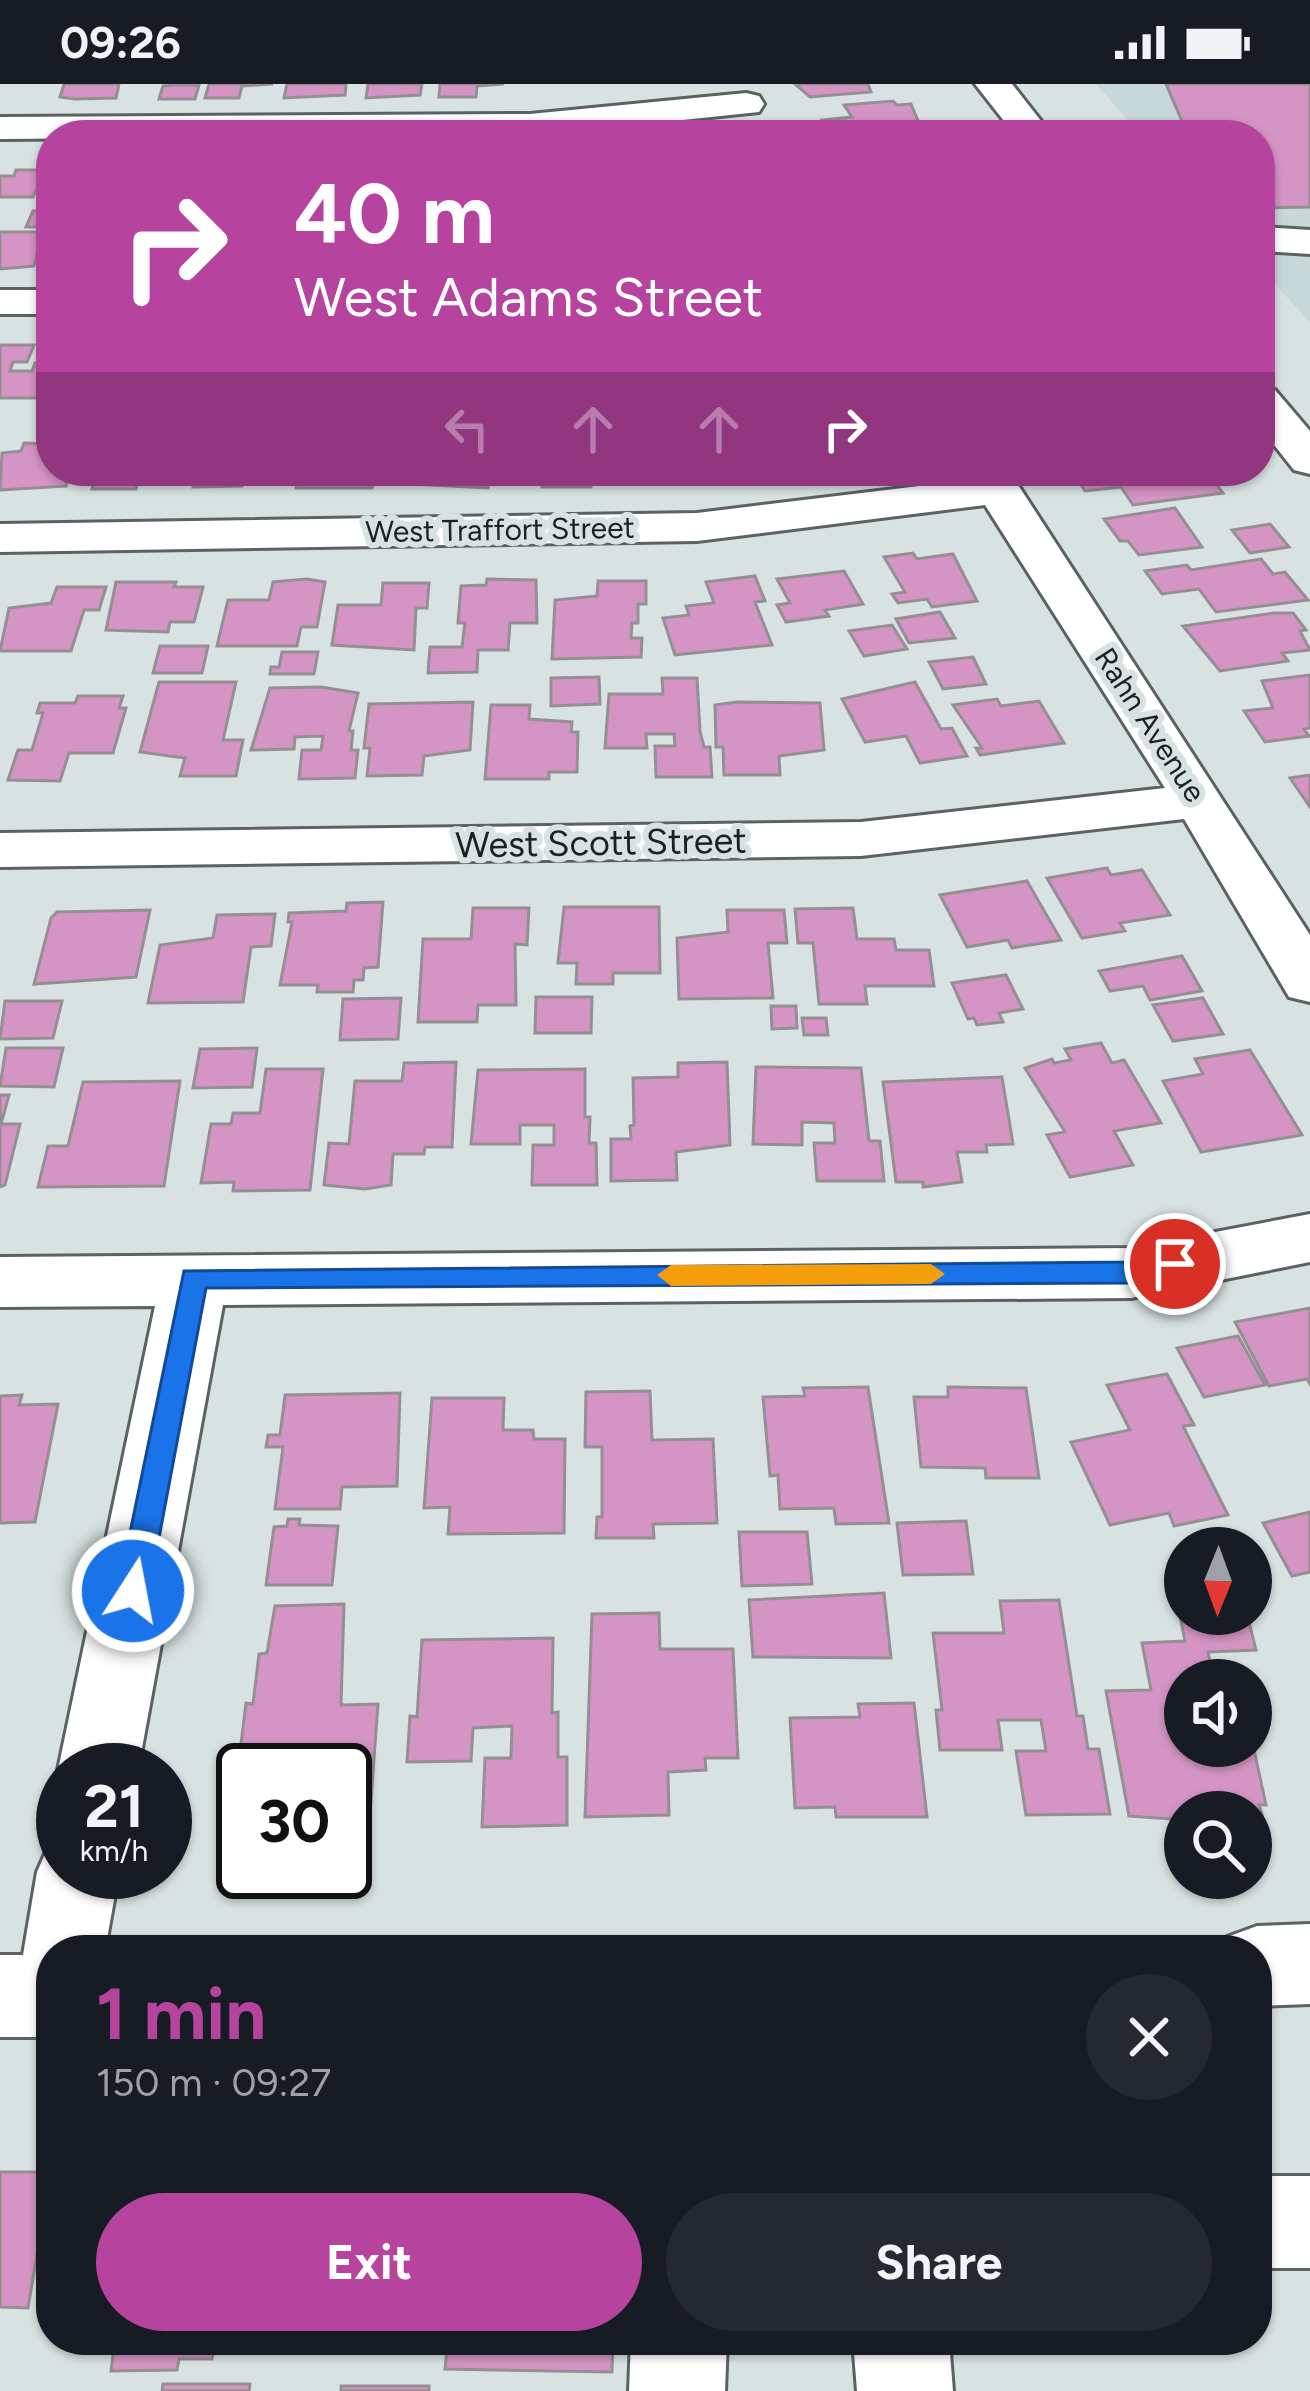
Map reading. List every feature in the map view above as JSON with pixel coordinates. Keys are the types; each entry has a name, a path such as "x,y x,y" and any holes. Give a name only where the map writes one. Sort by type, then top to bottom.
{"street":[{"path":"993,84 1022,120"},
{"path":"594,120 748,108"},
{"path":"0,128 36,128"},
{"path":"1275,241 1310,246"},
{"path":"1275,249 1310,246"},
{"path":"0,302 36,302"},
{"path":"1275,417 1310,460"},
{"name":"West Traffort Street","path":"0,538 697,527 954,486"},
{"name":"Rahn Avenue","path":"996,486 1310,983"},
{"name":"West Scott Street","path":"0,850 861,839 1199,801"},
{"path":"0,1282 1131,1273 1310,1238"},
{"path":"103,1743 194,1278"},
{"path":"66,1935 73,1899"},
{"path":"1272,1965 1310,1964"},
{"path":"0,1996 36,1996"},
{"path":"1272,2222 1310,2222"},
{"path":"677,2391 678,2355"},
{"path":"903,2355 905,2391"}],"shaded area":[{"path":"1096,84 1310,84 1310,323 1275,284 1275,120 1128,120"}],"building":[{"path":"64,84 119,84 116,98 75,99 60,97"},
{"path":"209,84 273,84 242,86 239,98 205,98"},
{"path":"287,84 346,84 345,95 284,98"},
{"path":"368,84 422,84 420,95 366,98"},
{"path":"440,84 504,84 477,86 476,97 439,97"},
{"path":"795,84 868,84 871,92 810,97"},
{"path":"1166,84 1310,84 1310,207 1275,208 1275,120 1182,120"},
{"path":"199,85 195,99 159,99 163,86"},
{"path":"911,104 918,120 822,120 852,117 844,105"},
{"path":"16,170 36,170 33,197 0,197 0,176 14,176"},
{"path":"33,211 36,211 36,227 26,227"},
{"path":"0,232 36,232 34,266 0,269"},
{"path":"0,345 34,345 27,362 13,362 10,371 32,371 36,363 36,398 0,398"},
{"path":"24,443 36,443 36,486 66,486 0,490 2,453 21,451"},
{"path":"93,486 137,486 136,489"},
{"path":"296,486 372,486 372,488"},
{"path":"1082,486 1218,486 1223,493 1133,505 1121,487 1085,491"},
{"path":"1175,508 1202,547 1139,555 1128,541 1120,541 1104,519"},
{"path":"1270,524 1289,547 1250,553 1232,530"},
{"path":"913,553 917,559 953,554 977,601 932,607 927,599 898,603 892,594 905,592 884,557"},
{"path":"1261,559 1273,574 1285,572 1308,600 1216,612 1199,589 1162,594 1145,571 1187,565 1191,570"},
{"path":"844,571 863,604 825,610 829,616 786,622 777,605 790,603 777,579"},
{"path":"755,576 765,601 755,602 772,645 675,655 663,618 689,615 686,606 714,603 706,582"},
{"path":"487,579 536,580 537,623 510,623 508,650 478,650 477,672 428,673 430,647 462,647 465,623 458,623 461,586 486,585"},
{"path":"598,581 646,581 646,604 638,604 638,623 632,623 631,638 642,638 641,657 552,659 555,600 597,596"},
{"path":"116,582 203,587 194,622 170,622 168,632 106,630"},
{"path":"273,582 325,582 317,627 301,627 297,646 217,646 228,600 269,600"},
{"path":"383,583 429,583 427,608 416,608 414,650 332,645 338,605 381,605"},
{"path":"57,587 106,587 99,610 84,610 71,651 0,651 9,608 51,603"},
{"path":"940,612 955,638 909,643 896,619"},
{"path":"1293,613 1306,630 1300,631 1310,650 1282,653 1288,661 1220,671 1183,626"},
{"path":"892,625 907,649 864,656 849,631"},
{"path":"160,646 208,646 202,673 153,673"},
{"path":"282,652 318,652 314,674 270,674 271,667 279,667"},
{"path":"973,657 986,684 943,689 929,662"},
{"path":"1310,675 1310,728 1304,729 1309,736 1265,742 1244,711 1273,708 1262,681"},
{"path":"599,677 600,704 551,706 551,678"},
{"path":"662,678 697,678 700,731 704,747 710,747 712,777 656,777 655,746 675,746 674,734 646,734 647,748 605,748 609,694 663,694"},
{"path":"159,682 236,682 223,740 243,740 236,776 180,776 185,758 140,752"},
{"path":"915,682 941,729 952,728 967,756 920,763 906,736 865,742 842,699"},
{"path":"321,687 358,693 349,731 353,731 351,750 358,750 355,778 299,779 302,750 321,750 323,736 295,737 294,749 251,750 270,688"},
{"path":"78,696 123,696 119,708 126,708 113,753 69,753 60,781 8,780 18,750 32,750 43,713 37,713 40,703 75,703"},
{"path":"997,699 1001,706 1039,701 1064,743 980,755 976,748 982,748 953,705"},
{"path":"473,702 470,750 424,756 422,775 367,776 370,748 364,748 369,704"},
{"path":"820,703 824,750 779,756 780,775 724,775 723,747 716,747 715,705"},
{"path":"491,705 530,705 529,719 572,722 571,732 578,732 577,772 549,772 549,779 485,779"},
{"path":"1310,775 1310,807 1290,778"},
{"path":"1107,868 1111,875 1142,870 1170,915 1120,923 1125,931 1082,938 1047,878"},
{"path":"1027,881 1061,940 1012,948 1008,940 967,947 940,895"},
{"path":"383,902 378,967 364,968 363,980 354,980 353,992 317,992 318,985 280,985 292,922 288,922 289,913 346,911 347,903"},
{"path":"564,907 659,907 660,973 613,973 613,984 576,984 577,963 558,963"},
{"path":"473,908 529,908 527,945 515,944 516,1005 478,1005 477,1022 418,1022 423,939 471,939"},
{"path":"853,908 857,939 894,939 896,950 929,950 934,986 865,986 867,1004 819,1004 813,943 798,943 795,909"},
{"path":"150,910 136,977 34,984 51,918 57,912"},
{"path":"727,910 784,910 787,943 768,943 773,998 679,999 677,938 728,932"},
{"path":"275,914 271,946 251,947 243,1002 148,1003 160,945 213,938 217,915"},
{"path":"1182,956 1202,991 1150,1000 1143,986 1110,991 1099,971"},
{"path":"1006,975 1023,1009 999,1013 1003,1022 977,1025 974,1018 968,1019 952,983"},
{"path":"536,997 592,997 591,1033 535,1033"},
{"path":"401,998 398,1039 340,1040 343,999"},
{"path":"1203,998 1223,1034 1173,1041 1153,1005"},
{"path":"5,1001 62,1001 53,1038 0,1039"},
{"path":"771,1006 796,1006 797,1028 772,1029"},
{"path":"802,1018 826,1018 828,1035 804,1035"},
{"path":"1101,1043 1112,1063 1124,1060 1161,1123 1114,1131 1133,1165 1070,1177 1047,1135 1065,1132 1025,1068 1052,1059 1054,1063 1071,1060 1065,1049"},
{"path":"6,1048 63,1048 54,1087 0,1086"},
{"path":"257,1048 252,1087 193,1088 200,1049"},
{"path":"1250,1050 1302,1135 1201,1152 1163,1081 1203,1074 1195,1059"},
{"path":"456,1062 452,1147 425,1147 424,1154 393,1154 391,1185 365,1189 324,1185 329,1143 349,1144 355,1081 402,1081 404,1063"},
{"path":"727,1062 730,1145 676,1152 677,1180 611,1181 611,1139 631,1139 630,1126 634,1125 633,1078 678,1077 678,1063"},
{"path":"756,1067 861,1068 869,1141 880,1141 884,1181 817,1181 814,1143 835,1143 834,1123 802,1122 802,1145 753,1144"},
{"path":"266,1069 323,1069 310,1190 233,1191 234,1182 201,1183 211,1124 231,1124 233,1113 260,1113"},
{"path":"585,1069 585,1117 590,1117 589,1143 596,1143 597,1185 532,1185 533,1145 554,1145 554,1125 520,1125 520,1144 471,1144 478,1070"},
{"path":"1002,1077 1013,1144 986,1145 987,1152 957,1152 962,1182 923,1187 923,1182 896,1182 883,1082"},
{"path":"180,1081 164,1186 38,1187 48,1146 68,1146 83,1082"},
{"path":"0,1095 9,1095 1,1124 20,1124 5,1185 0,1187"},
{"path":"1310,1308 1310,1384 1307,1379 1269,1386 1235,1322"},
{"path":"1238,1336 1265,1385 1204,1397 1177,1348"},
{"path":"1167,1374 1194,1425 1183,1426 1228,1515 1174,1526 1169,1513 1110,1525 1071,1442 1130,1430 1107,1385"},
{"path":"868,1387 889,1523 836,1524 834,1508 780,1509 778,1475 770,1476 763,1397 805,1396 803,1388"},
{"path":"948,1387 1026,1388 1039,1478 986,1478 985,1468 921,1467 914,1397 948,1397"},
{"path":"650,1391 652,1440 713,1439 717,1523 653,1524 654,1538 596,1538 597,1517 602,1517 602,1447 585,1447 586,1392"},
{"path":"400,1393 397,1486 342,1487 340,1509 275,1509 283,1447 266,1447 268,1435 280,1435 285,1395"},
{"path":"22,1395 19,1405 58,1404 35,1522 0,1523 0,1396"},
{"path":"432,1398 504,1398 503,1430 533,1430 534,1439 565,1439 564,1533 448,1534 450,1507 424,1508"},
{"path":"1310,1512 1310,1572 1292,1576 1272,1539 1272,1527 1263,1523"},
{"path":"288,1519 300,1519 299,1525 338,1526 332,1585 266,1585 274,1527 287,1526"},
{"path":"966,1521 973,1574 903,1575 897,1523"},
{"path":"739,1532 807,1532 812,1584 742,1586"},
{"path":"884,1593 891,1658 753,1657 749,1600"},
{"path":"1059,1600 1077,1716 1083,1716 1088,1749 1099,1749 1110,1814 1026,1815 1016,1751 1046,1751 1041,1720 998,1720 1002,1750 940,1750 936,1710 942,1710 933,1633 1004,1633 1000,1601"},
{"path":"344,1604 341,1705 378,1704 372,1787 372,1743 241,1743 246,1703 253,1704 259,1654 267,1653 275,1606"},
{"path":"659,1613 660,1649 733,1649 738,1758 705,1758 706,1770 668,1772 669,1815 585,1817 592,1614"},
{"path":"1184,1635 1252,1635 1256,1650 1208,1652 1210,1659 1164,1659 1164,1767 1258,1767 1263,1791 1164,1791 1164,1818 1129,1816 1106,1691 1151,1690 1142,1643 1185,1641"},
{"path":"553,1638 552,1713 558,1712 558,1757 567,1757 567,1825 482,1827 485,1758 511,1758 512,1726 473,1728 471,1761 407,1762 410,1716 417,1717 422,1640"},
{"path":"914,1703 927,1817 836,1817 835,1807 795,1808 790,1718 860,1717 858,1704"},
{"path":"0,2172 36,2172 36,2261 28,2308 0,2307"},
{"path":"113,2355 213,2355 212,2359 179,2359 177,2370 111,2371"},
{"path":"446,2355 613,2355 612,2372 445,2369"},
{"path":"163,2384 250,2384 249,2391 162,2391"},
{"path":"341,2386 429,2386 429,2391 341,2391"}],"slow traffic":[{"path":"671,1275 931,1274"}],"route":[{"path":"133,1591 194,1278 1131,1273 1175,1264"}]}
